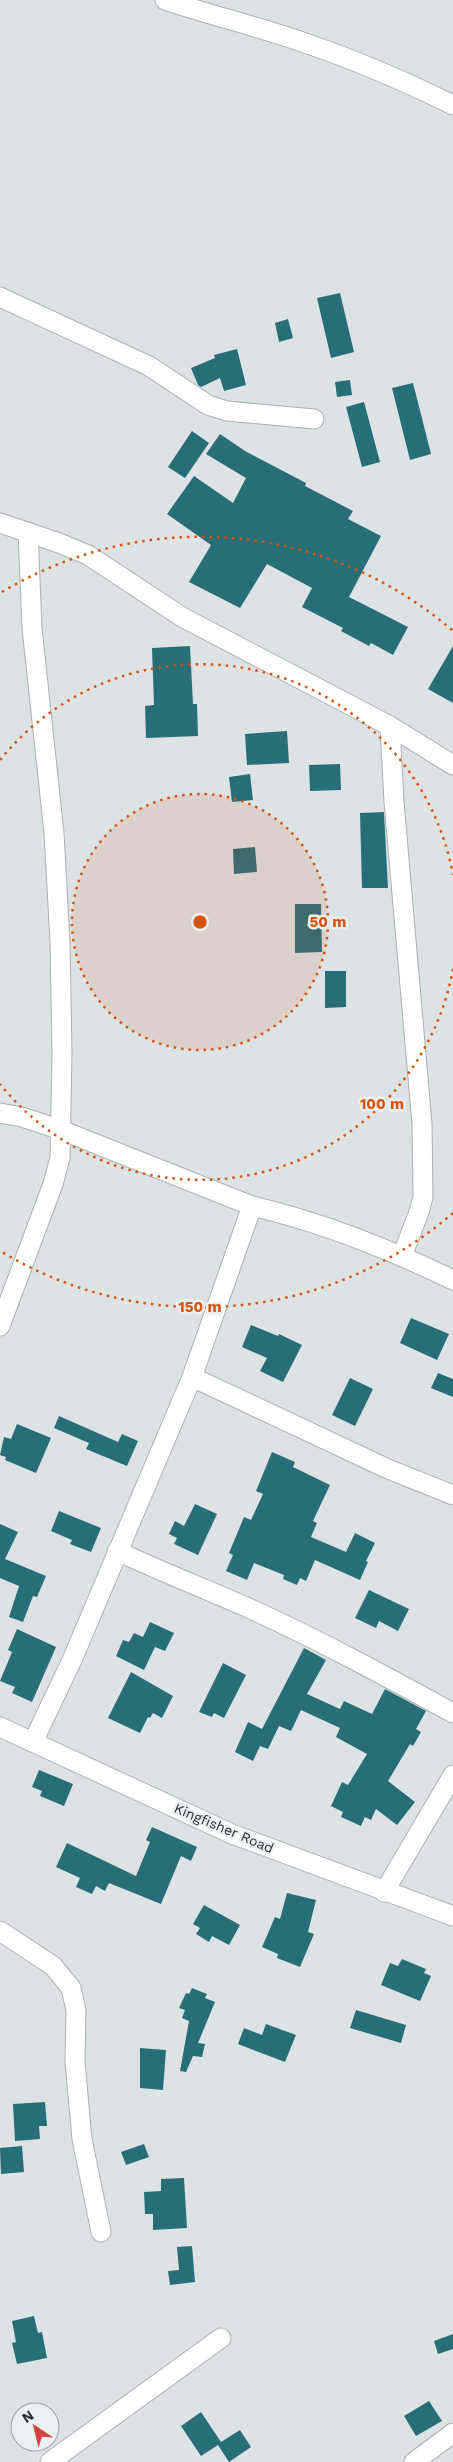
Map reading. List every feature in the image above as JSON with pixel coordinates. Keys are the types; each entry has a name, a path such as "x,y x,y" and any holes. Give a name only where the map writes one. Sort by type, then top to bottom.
{"street":[{"path":"165,0 209,15 307,43 393,75 453,105"},
{"path":"0,297 149,366 208,405 226,411 314,419"},
{"path":"0,523 88,555 182,617 390,726 453,765"},
{"path":"0,1326 53,1184 60,1158 61,1130 61,980 54,843 32,628 28,532"},
{"path":"390,726 394,802 422,1124 422,1197 419,1212 402,1256"},
{"path":"0,1113 22,1117 61,1130 252,1206 287,1215 402,1256 453,1280"},
{"path":"33,1742 72,1660 192,1377 252,1206"},
{"path":"192,1377 380,1465 453,1495"},
{"path":"117,1551 306,1635 453,1713"},
{"name":"Kingfisher Road","path":"0,1727 232,1834 384,1892 453,1916"},
{"path":"384,1892 453,1775"},
{"path":"0,1931 54,1966 72,1988 76,2010 75,2062 82,2139 101,2232"},
{"path":"50,2462 222,2338"},
{"path":"414,2462 453,2433"}],"building":[{"path":"340,293 354,352 331,358 317,298"},
{"path":"288,319 293,338 279,342 275,323"},
{"path":"237,349 246,385 224,391 220,378 201,387 198,385 191,368 215,358 214,355"},
{"path":"350,380 352,395 337,397 335,382"},
{"path":"413,383 431,454 410,460 392,388"},
{"path":"364,402 380,462 362,467 346,407"},
{"path":"192,431 209,443 185,478 168,467"},
{"path":"220,434 245,451 306,483 305,486 353,511 348,519 381,536 349,597 408,627 393,655 371,643 369,646 341,631 343,628 302,607 312,588 267,564 240,608 189,582 211,545 167,514 194,476 233,503 246,478 206,454"},
{"path":"190,646 193,704 197,704 198,736 146,738 145,706 154,705 152,648"},
{"path":"453,646 453,703 428,689"},
{"path":"287,731 289,763 247,765 245,734"},
{"path":"340,764 341,790 310,791 309,765"},
{"path":"250,774 253,800 232,802 229,777"},
{"path":"384,812 388,888 362,888 360,813"},
{"path":"255,847 257,872 234,874 233,849"},
{"path":"295,904 321,904 322,952 295,953"},
{"path":"325,971 346,971 346,1007 325,1008"},
{"path":"411,1318 449,1334 437,1360 400,1343"},
{"path":"251,1325 278,1336 279,1334 302,1345 283,1382 260,1371 267,1358 242,1347"},
{"path":"438,1373 453,1379 453,1397 431,1388"},
{"path":"350,1378 373,1389 355,1426 332,1415"},
{"path":"59,1416 118,1442 122,1434 138,1441 127,1466 86,1449 89,1443 54,1428"},
{"path":"17,1424 51,1438 36,1473 5,1460 6,1457 0,1455 4,1437 11,1439"},
{"path":"272,1452 295,1462 293,1467 330,1485 313,1521 317,1523 311,1537 346,1552 355,1533 375,1543 366,1561 368,1562 360,1580 315,1560 306,1581 300,1578 297,1585 283,1579 284,1575 254,1563 247,1580 226,1571 233,1555 229,1553 244,1517 251,1520 263,1494 256,1491"},
{"path":"195,1504 217,1514 198,1555 174,1544 177,1538 169,1534 175,1521 184,1526"},
{"path":"59,1511 101,1528 91,1552 70,1544 72,1540 51,1531"},
{"path":"0,1524 18,1532 5,1559 46,1576 37,1597 33,1596 23,1622 9,1617 19,1586 0,1578"},
{"path":"369,1590 409,1609 398,1631 379,1621 376,1628 355,1618"},
{"path":"150,1622 174,1633 165,1651 155,1647 144,1670 116,1656 123,1640 129,1642 134,1633 143,1637"},
{"path":"17,1629 56,1647 32,1702 12,1693 15,1687 0,1681 12,1652 8,1650"},
{"path":"304,1648 326,1660 307,1694 340,1709 344,1701 372,1714 385,1689 426,1711 416,1729 421,1732 413,1746 410,1744 388,1781 415,1802 397,1825 376,1809 371,1820 365,1817 361,1826 341,1817 343,1812 331,1806 342,1782 348,1785 367,1754 336,1737 340,1728 301,1710 291,1731 279,1726 268,1749 260,1746 253,1761 235,1752 248,1722 262,1729"},
{"path":"223,1663 246,1675 224,1718 214,1713 212,1717 199,1712"},
{"path":"131,1672 173,1696 162,1718 153,1713 150,1718 148,1717 140,1733 108,1718"},
{"path":"39,1770 73,1784 64,1806 40,1796 42,1791 32,1787"},
{"path":"152,1827 197,1847 191,1861 181,1856 161,1904 109,1883 105,1891 96,1886 92,1894 76,1887 80,1878 56,1867 67,1843 136,1876 150,1842 146,1840"},
{"path":"287,1893 316,1900 308,1932 314,1934 300,1967 277,1958 278,1954 262,1947 275,1917 280,1919"},
{"path":"204,1905 240,1925 229,1945 212,1936 209,1942 196,1934 200,1928 193,1924"},
{"path":"402,1959 426,1969 424,1973 431,1976 420,2001 381,1985 390,1963 398,1966"},
{"path":"192,1988 207,1994 205,1998 215,2002 198,2043 205,2044 202,2057 193,2056 186,2072 180,2071 189,2021 182,2018 185,2010 179,2008 186,1993 189,1994"},
{"path":"356,2010 406,2025 401,2043 350,2028"},
{"path":"266,2024 296,2035 285,2062 238,2044 244,2028 262,2035"},
{"path":"140,2048 166,2050 163,2090 140,2088"},
{"path":"45,2102 47,2126 39,2126 40,2139 15,2141 13,2104"},
{"path":"144,2144 149,2157 126,2165 121,2152"},
{"path":"22,2146 24,2172 1,2174 0,2148"},
{"path":"184,2178 187,2228 153,2230 153,2214 145,2214 144,2192 161,2191 161,2179"},
{"path":"192,2246 195,2282 170,2285 168,2271 179,2270 177,2247"},
{"path":"34,2316 38,2333 42,2332 47,2358 17,2364 12,2343 16,2342 12,2321"},
{"path":"453,2334 453,2349 438,2354 434,2341"},
{"path":"429,2401 442,2421 416,2436 404,2416"},
{"path":"201,2412 221,2442 240,2430 251,2447 229,2462 218,2445 201,2456 181,2426"}]}
